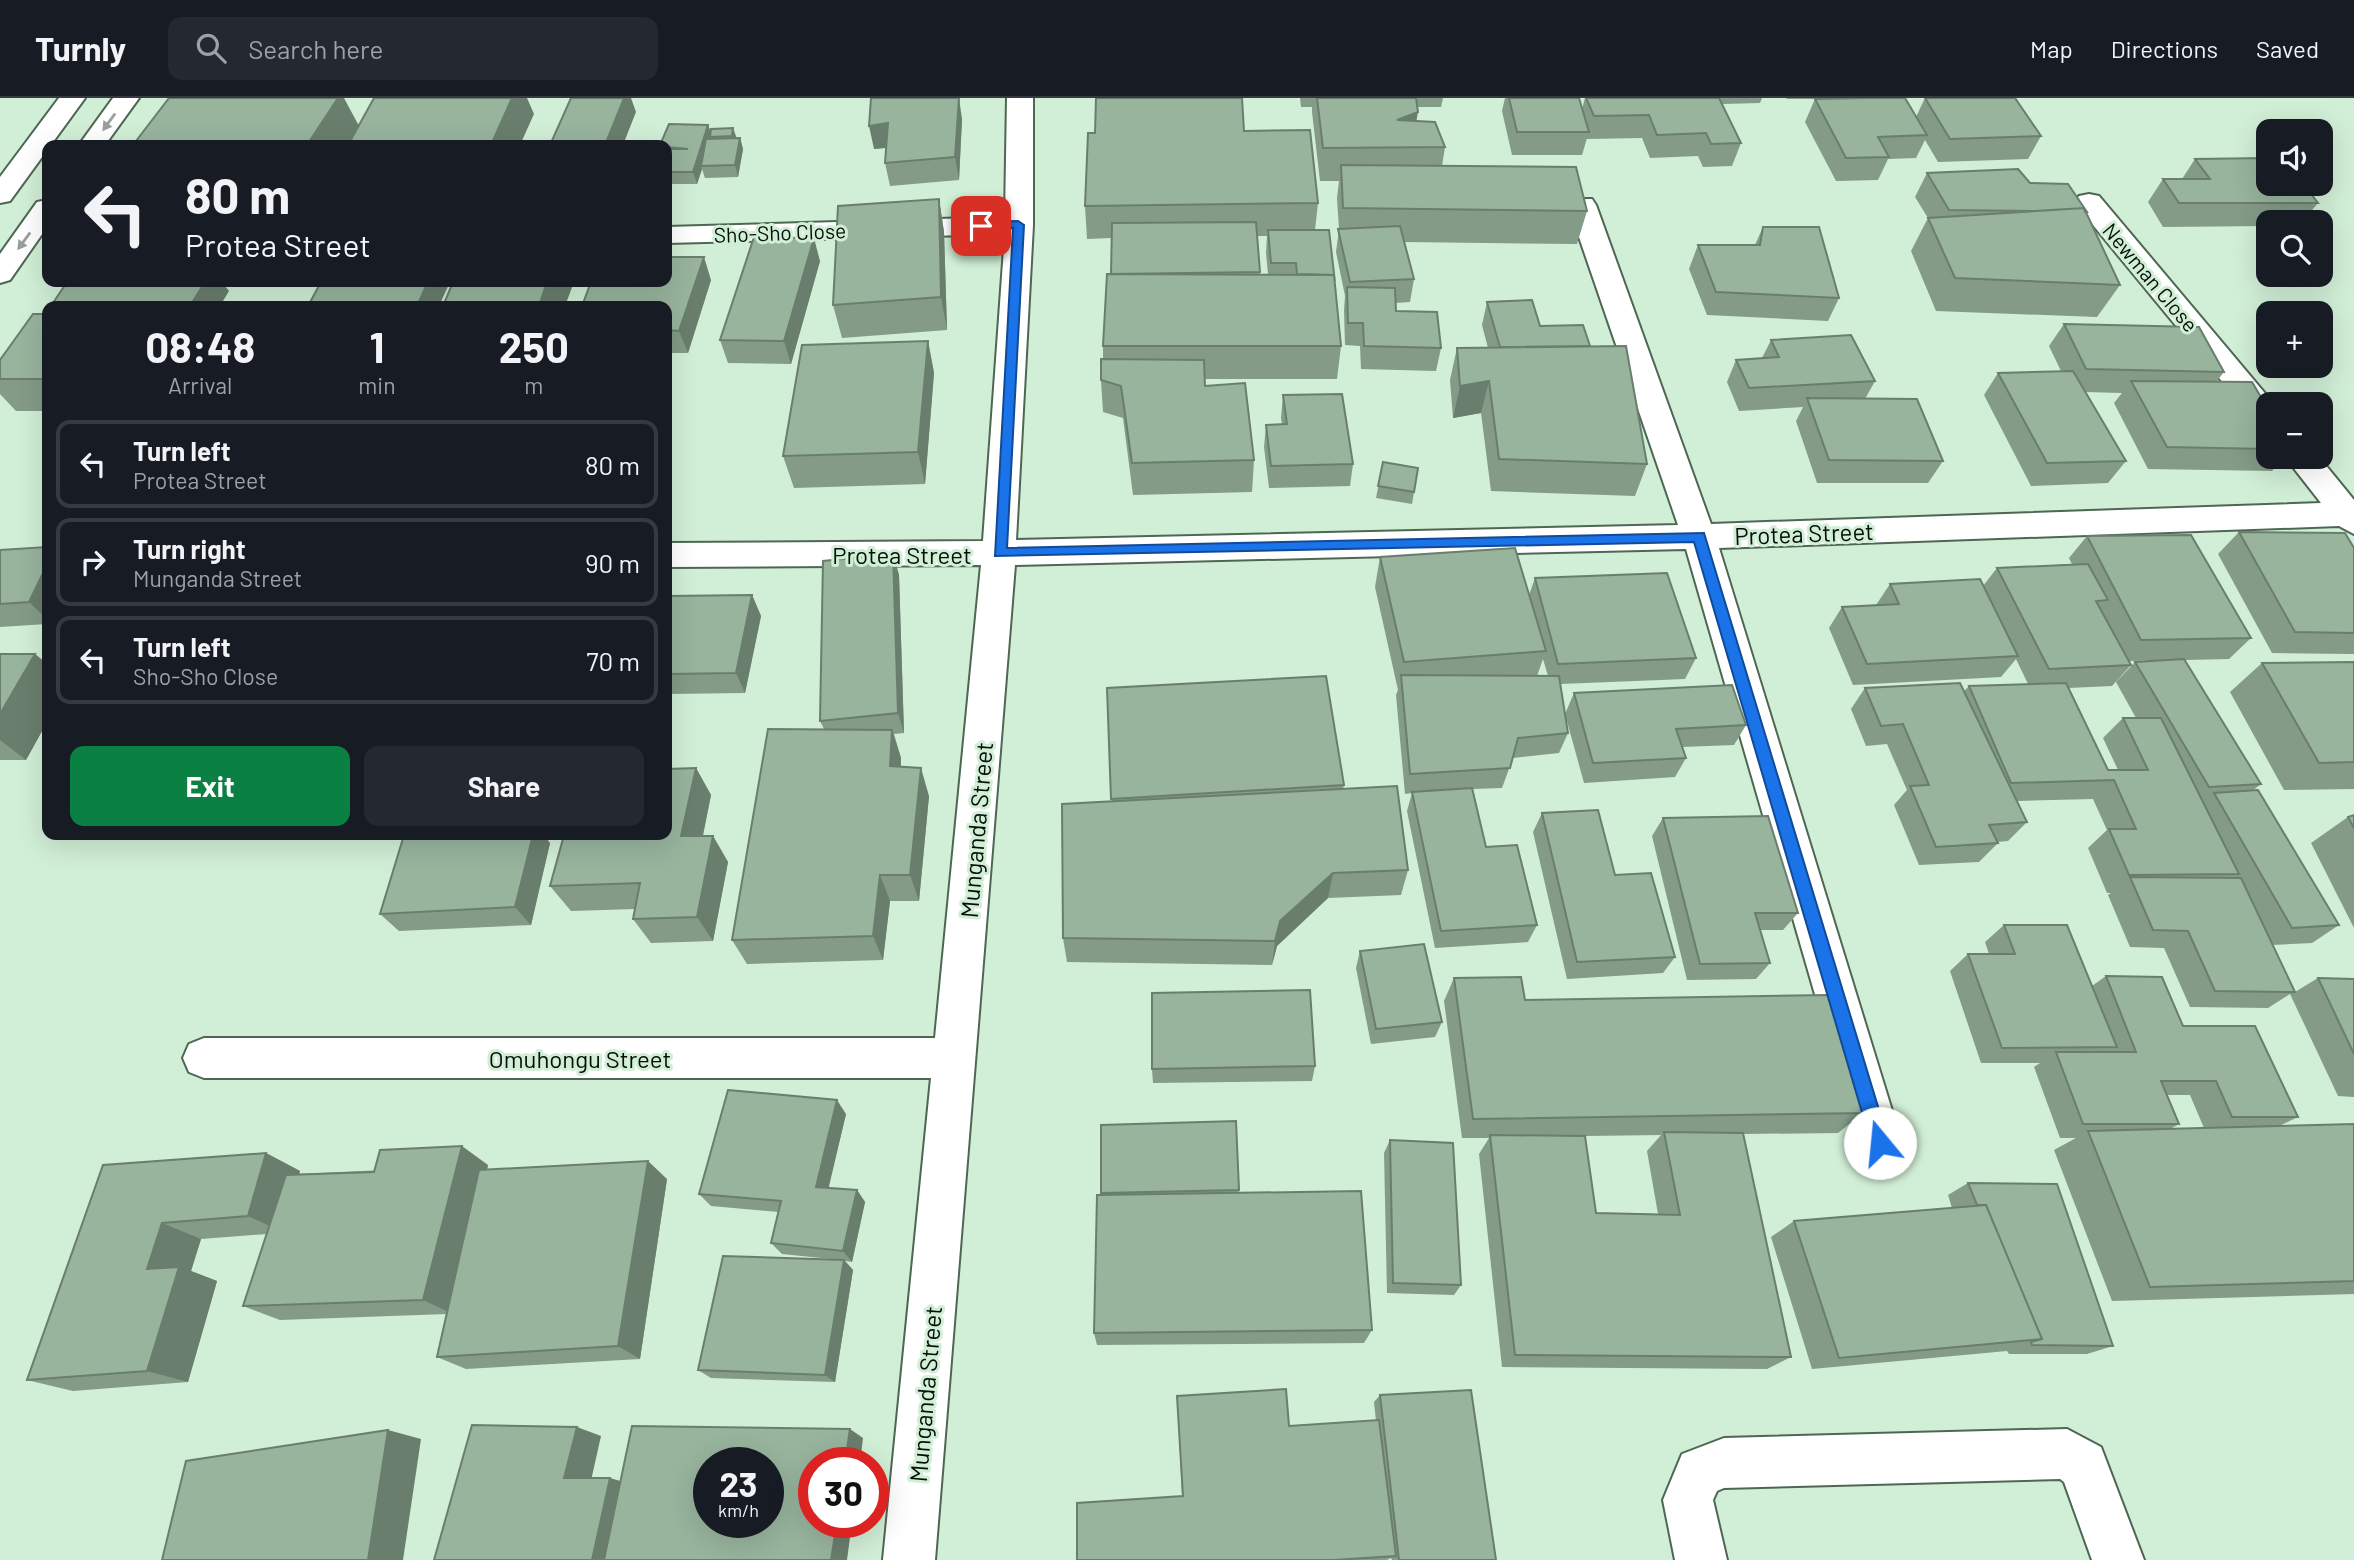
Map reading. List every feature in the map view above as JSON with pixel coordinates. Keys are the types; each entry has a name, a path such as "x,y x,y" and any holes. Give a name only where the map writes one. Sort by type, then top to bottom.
{"street":[{"path":"0,195 72,98"},
{"path":"96,140 126,98"},
{"name":"Munganda Street","path":"909,1560 956,1058 999,553 1018,225 1020,98"},
{"name":"Newman Close","path":"2089,202 2256,403"},
{"path":"1582,205 1699,537 1880,1143"},
{"path":"0,274 42,215"},
{"name":"Sho-Sho Close","path":"672,235 1018,225"},
{"path":"2311,469 2352,517"},
{"name":"Protea Street","path":"672,555 999,553 1699,537 2352,517"},
{"name":"Omuhongu Street","path":"204,1058 956,1058"},
{"path":"1701,1560 1688,1500 1700,1472 1724,1463 2067,1454 2083,1465 2118,1560"}],"building":[{"path":"169,98 338,98 310,140 137,140"},
{"path":"374,98 512,98 493,140 351,140"},
{"path":"571,98 624,98 607,140 552,140"},
{"path":"871,98 959,98 955,157 885,163 888,123 869,126"},
{"path":"1096,98 1242,98 1244,131 1310,130 1318,203 1085,206 1088,133 1095,133"},
{"path":"1317,98 1416,98 1418,112 1397,120 1435,122 1445,147 1323,148"},
{"path":"1509,98 1579,98 1589,132 1517,132"},
{"path":"1586,98 1719,98 1741,143 1711,144 1706,133 1657,135 1649,115 1594,116"},
{"path":"1905,98 1927,135 1878,137 1889,157 1846,158 1815,99"},
{"path":"1925,98 2015,98 2041,136 1950,139"},
{"path":"669,124 708,125 693,172 672,172 672,149 688,149 672,147 672,140 662,140"},
{"path":"733,128 732,136 710,137 711,129"},
{"path":"740,138 735,165 701,166 706,139"},
{"path":"2256,158 2256,196 2312,196 2318,203 2179,203 2163,179 2210,179 2195,159"},
{"path":"1341,165 1576,167 1587,211 1343,208"},
{"path":"2018,169 2030,183 2068,184 2087,212 2084,208 2035,211 1949,210 1927,173"},
{"path":"939,199 941,297 833,305 838,206"},
{"path":"2084,208 2120,285 1955,278 1928,218"},
{"path":"1256,222 1260,272 1111,274 1112,223"},
{"path":"1400,226 1414,279 1350,282 1338,229"},
{"path":"1763,227 1819,227 1839,298 1716,292 1698,245 1760,245"},
{"path":"1268,230 1329,230 1335,282 1334,275 1297,274 1296,263 1271,263"},
{"path":"754,237 814,238 784,341 720,340"},
{"path":"672,257 704,257 679,331 672,330 672,301 584,301 589,287 672,287"},
{"path":"1107,274 1334,275 1341,346 1103,346"},
{"path":"64,287 202,287 193,301 54,301"},
{"path":"318,287 426,287 419,301 311,301"},
{"path":"451,287 545,287 541,301 445,301"},
{"path":"1347,287 1395,288 1396,311 1437,312 1441,348 1364,346 1363,323 1348,323"},
{"path":"1532,300 1540,326 1583,325 1590,346 1500,347 1487,302"},
{"path":"33,314 42,314 42,379 0,379 0,360"},
{"path":"2064,324 2199,327 2224,372 2086,369"},
{"path":"1851,335 1875,381 1749,388 1736,360 1779,357 1771,340"},
{"path":"928,341 918,452 783,456 802,345"},
{"path":"1626,346 1647,464 1499,459 1489,381 1460,386 1457,348"},
{"path":"1101,359 1204,360 1205,386 1245,383 1254,460 1132,463 1121,386 1101,380"},
{"path":"2073,371 2126,461 2047,463 1998,373"},
{"path":"2131,381 2252,382 2258,392 2256,449 2167,447"},
{"path":"1342,394 1353,464 1271,466 1266,425 1287,424 1283,395"},
{"path":"1807,398 1917,399 1943,461 1829,460"},
{"path":"1383,462 1418,468 1414,492 1378,486"},
{"path":"2239,532 2345,533 2354,548 2354,633 2295,632"},
{"path":"2191,535 2251,638 2141,640 2087,536"},
{"path":"42,547 42,575 29,602 0,604 0,550"},
{"path":"1515,548 1546,651 1404,662 1380,557"},
{"path":"893,554 898,713 820,721 823,561"},
{"path":"2088,564 2108,600 2096,601 2131,665 2049,669 1997,568"},
{"path":"1667,573 1696,658 1558,664 1535,578"},
{"path":"1980,579 2018,656 1867,664 1842,607 1899,604 1890,584"},
{"path":"752,595 736,673 672,674 672,596"},
{"path":"0,654 35,654 0,714"},
{"path":"2184,659 2261,784 2209,787 2135,662"},
{"path":"2354,662 2354,762 2319,763 2262,663"},
{"path":"1401,675 1559,676 1568,733 1518,738 1510,768 1410,774"},
{"path":"1326,676 1344,785 1111,799 1107,688"},
{"path":"1960,683 2027,822 1989,825 1998,843 1936,847 1910,786 1929,785 1903,724 1881,726 1865,688"},
{"path":"2066,683 2108,770 2148,770 2123,718 2161,718 2239,874 2129,875 2109,829 2136,829 2114,780 2011,783 1969,686"},
{"path":"1732,685 1746,725 1676,729 1686,758 1593,763 1574,693"},
{"path":"768,729 892,730 890,766 921,768 910,875 880,875 873,936 732,940"},
{"path":"696,768 681,836 713,836 697,917 633,919 640,883 550,886 563,840 672,840 672,769"},
{"path":"1397,786 1408,870 1333,873 1280,921 1275,941 1063,938 1062,804"},
{"path":"1472,788 1486,847 1517,845 1537,925 1441,931 1412,792"},
{"path":"2258,790 2339,925 2292,928 2214,793"},
{"path":"1598,810 1615,875 1651,873 1675,957 1577,962 1542,813"},
{"path":"2354,815 2354,828 2348,817"},
{"path":"1768,816 1798,913 1755,913 1770,963 1700,964 1663,818"},
{"path":"402,840 532,840 515,907 380,914"},
{"path":"2130,877 2241,878 2295,992 2215,991 2188,931 2153,930"},
{"path":"2004,925 2067,925 2117,1047 2002,1048 1968,954 2015,954"},
{"path":"1424,944 1442,1022 1376,1029 1360,951"},
{"path":"2106,976 2162,977 2183,1026 2255,1026 2298,1117 2232,1117 2216,1081 2161,1081 2179,1124 2083,1124 2056,1052 2136,1052"},
{"path":"1521,977 1525,1000 1828,995 1863,1113 1473,1119 1454,978"},
{"path":"2318,978 2354,979 2354,1054"},
{"path":"1310,990 1315,1066 1152,1069 1152,993"},
{"path":"728,1090 837,1100 816,1187 857,1190 843,1251 771,1243 781,1201 699,1194"},
{"path":"1236,1121 1239,1190 1101,1193 1101,1125"},
{"path":"2354,1124 2354,1281 2150,1287 2088,1131"},
{"path":"1664,1132 1743,1133 1791,1357 1515,1355 1490,1135 1585,1136 1596,1213 1680,1215"},
{"path":"1390,1140 1453,1143 1461,1285 1393,1283"},
{"path":"462,1146 423,1300 243,1306 286,1175 374,1172 380,1150"},
{"path":"266,1153 248,1216 162,1223 147,1269 179,1267 147,1371 27,1380 103,1165"},
{"path":"648,1161 618,1346 437,1357 479,1170"},
{"path":"1968,1183 2057,1184 2113,1346 2032,1345 2031,1342 2042,1339 1986,1205 1977,1205"},
{"path":"1361,1191 1372,1330 1094,1333 1097,1195"},
{"path":"1986,1205 2042,1339 1839,1358 1794,1221"},
{"path":"723,1256 844,1260 825,1375 698,1370"},
{"path":"1286,1389 1289,1426 1379,1420 1396,1556 1334,1560 1077,1560 1077,1503 1183,1496 1177,1396"},
{"path":"1471,1390 1496,1560 1399,1560 1380,1395"},
{"path":"472,1425 577,1427 564,1478 610,1478 592,1560 434,1560"},
{"path":"632,1426 850,1429 847,1447 798,1447 798,1538 834,1538 831,1560 604,1560"},
{"path":"388,1430 368,1560 162,1560 186,1461"}],"route":[{"path":"981,226 1018,225 999,553 1699,537 1880,1143"}]}
